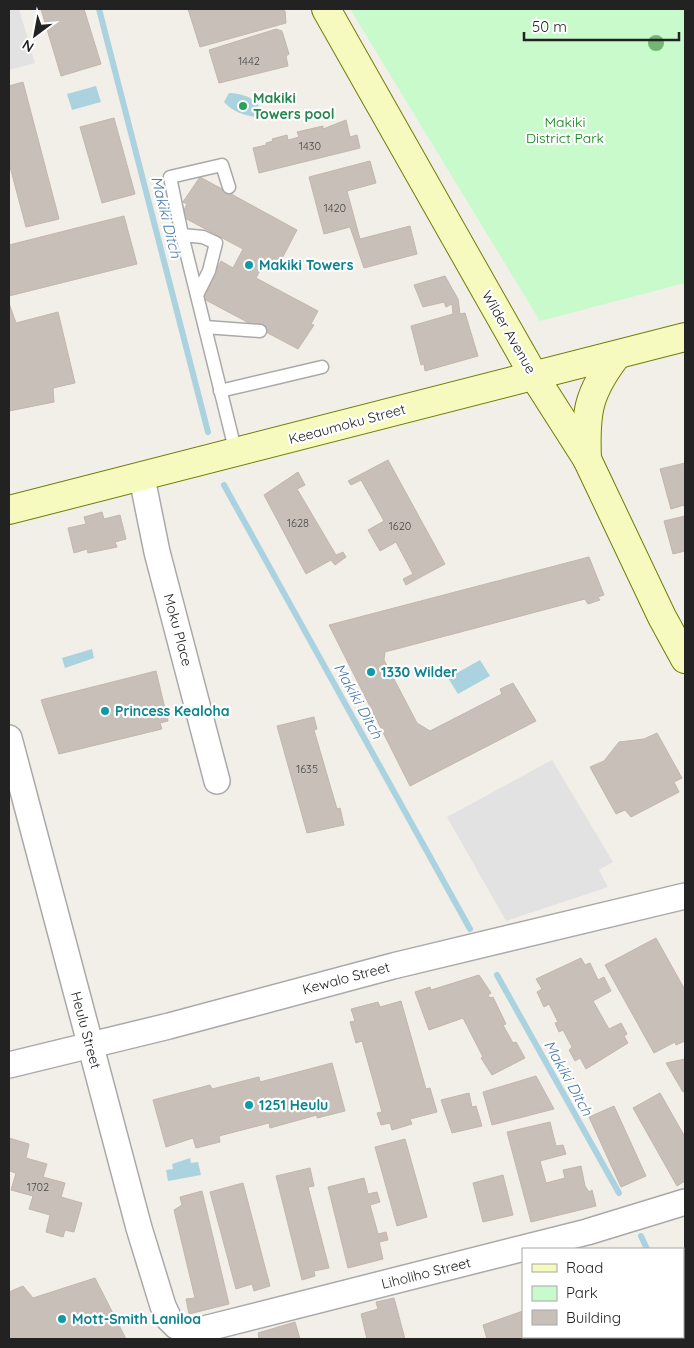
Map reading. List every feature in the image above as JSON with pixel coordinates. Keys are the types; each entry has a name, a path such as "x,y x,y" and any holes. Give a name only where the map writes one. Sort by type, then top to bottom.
{"main road":[{"name":"Wilder Avenue","path":"326,9 534,376 587,459 662,617 685,659"},
{"name":"Keeaumoku Street","path":"9,510 142,478 685,337"},
{"path":"587,459 586,424 589,404 603,374 617,355"}],"street":[{"name":"Moku Place","path":"142,478 157,552 217,781"},
{"name":"Heulu Street","path":"9,738 139,1228 169,1319"},
{"name":"Kewalo Street","path":"9,1065 90,1046 393,966 685,896"},
{"name":"Liholiho Street","path":"524,1248 587,1232 685,1202"},
{"name":"Liholiho Street","path":"169,1319 180,1329 192,1332 522,1248"}],"lane":[{"path":"229,187 222,165 170,177 182,235 236,453"},
{"path":"182,235 203,237 216,243 209,271 197,295"},
{"path":"205,327 260,331"},
{"path":"220,391 322,367"}],"green space":[{"name":"Makiki District Park","path":"350,9 685,9 685,283 540,321"}],"shaded area":[{"path":"9,9 19,9 35,63 9,70"},
{"path":"552,760 613,862 599,870 608,887 506,921 447,817"}],"water":[{"path":"96,86 101,102 72,110 67,94"},
{"name":"Makiki Towers pool","path":"229,93 239,94 252,99 261,110 256,117 235,111 224,102"},
{"path":"92,649 94,658 65,668 62,658"},
{"path":"480,660 490,676 458,694 448,678"},
{"path":"190,1158 191,1163 198,1162 201,1175 168,1181 166,1170 173,1169 172,1164"}],"building":[{"path":"41,9 84,9 101,64 61,76"},
{"path":"188,9 281,9 285,11 286,23 200,47"},
{"path":"276,29 282,31 289,54 286,56 288,66 219,83 209,50"},
{"path":"23,82 59,219 26,227 9,163 9,86"},
{"path":"114,118 135,194 102,203 80,127"},
{"path":"346,120 350,137 357,135 360,148 259,173 253,148 266,145 266,143 273,141 272,139 287,135 288,140 299,137 297,132 323,126 323,129"},
{"path":"370,161 376,183 347,191 360,239 410,226 417,254 364,268 350,227 324,234 309,177"},
{"name":"Makiki Towers","path":"200,177 297,230 277,268 265,261 256,278 318,311 311,324 314,325 298,349 202,298 221,261 233,268 243,249 181,216 187,204 183,202"},
{"path":"124,216 137,264 9,296 9,245"},
{"path":"445,276 458,299 460,314 465,313 478,356 425,371 424,364 421,365 411,326 453,314 452,304 446,307 444,302 423,307 414,285"},
{"path":"9,303 16,323 58,312 75,383 53,388 54,402 9,411"},
{"path":"388,460 445,564 406,585 403,579 413,574 396,542 380,551 368,530 384,521 361,480 351,485 348,481"},
{"path":"685,463 685,512 684,505 671,509 660,469"},
{"path":"298,472 305,485 297,489 336,555 343,552 346,557 335,565 331,560 306,574 264,495"},
{"path":"102,512 104,519 120,515 126,539 115,542 117,547 88,553 87,549 74,553 68,528 86,524 84,517"},
{"path":"685,516 685,551 673,554 664,521"},
{"name":"1330 Wilder","path":"589,557 604,595 598,597 600,600 588,604 585,599 385,652 384,660 417,723 430,731 502,694 500,689 513,683 536,721 410,786 329,625"},
{"name":"Princess Kealoha","path":"156,671 168,721 160,723 162,729 59,754 41,700"},
{"path":"314,717 317,729 314,730 337,809 340,808 344,825 307,833 277,726"},
{"path":"657,733 682,778 674,782 679,792 631,817 625,810 616,814 590,767 604,761 619,742 644,739"},
{"path":"656,938 685,990 685,1041 676,1045 675,1042 654,1053 605,965"},
{"path":"581,958 585,965 590,963 598,980 604,977 611,991 593,1001 609,1029 621,1023 627,1034 624,1036 628,1043 586,1069 580,1058 575,1061 569,1050 572,1047 563,1030 559,1032 555,1023 558,1022 549,1004 544,1007 537,992 542,989 536,979"},
{"path":"479,975 491,993 488,995 490,998 493,997 506,1024 503,1025 513,1043 516,1042 525,1058 492,1075 481,1058 483,1057 463,1018 429,1030 415,992 430,987 431,990"},
{"path":"401,1001 426,1089 430,1088 437,1112 410,1119 412,1124 392,1130 390,1123 381,1125 377,1113 382,1112 362,1041 356,1043 350,1022 355,1021 351,1009 378,1002 380,1007"},
{"path":"685,1059 685,1091 683,1092 666,1063"},
{"name":"1251 Heulu","path":"332,1063 345,1111 317,1118 317,1115 270,1128 269,1123 219,1136 220,1142 196,1148 193,1138 166,1147 153,1100 210,1085 212,1089 259,1077 260,1082"},
{"path":"536,1076 554,1109 492,1125 483,1092"},
{"path":"469,1093 472,1107 476,1106 482,1126 452,1133 441,1100"},
{"path":"660,1093 685,1137 685,1181 677,1186 633,1108"},
{"path":"614,1106 646,1176 621,1187 589,1117"},
{"path":"550,1122 556,1146 563,1145 566,1154 540,1161 546,1183 565,1178 563,1170 581,1166 585,1186 589,1192 592,1190 596,1206 531,1222 507,1132"},
{"path":"9,1138 29,1144 26,1158 47,1164 43,1177 65,1183 61,1197 82,1203 74,1232 65,1230 63,1237 46,1232 50,1215 29,1209 33,1196 11,1190 16,1173 9,1171"},
{"path":"405,1139 427,1217 397,1226 375,1147"},
{"path":"310,1168 314,1186 308,1187 329,1268 314,1271 315,1276 302,1280 276,1176"},
{"path":"503,1175 513,1215 483,1222 473,1183"},
{"path":"364,1178 368,1194 377,1192 380,1202 370,1205 378,1234 386,1232 388,1240 379,1242 383,1259 348,1268 328,1187"},
{"path":"243,1183 270,1286 254,1291 252,1284 236,1289 210,1192"},
{"path":"202,1191 229,1304 189,1314 186,1299 195,1298 174,1210 182,1205 180,1197"},
{"name":"Mott-Smith Laniloa","path":"95,1278 126,1339 9,1339 9,1292 23,1286 33,1298"},
{"path":"394,1298 405,1339 367,1339 361,1314 378,1309 376,1302"},
{"path":"522,1311 522,1338 624,1339 487,1339 483,1325"},
{"path":"295,1322 300,1339 259,1339 258,1333"}],"waterway":[{"name":"Makiki Ditch","path":"99,9 208,432"},
{"name":"Makiki Ditch","path":"224,485 470,929"},
{"name":"Makiki Ditch","path":"497,975 619,1193"},
{"name":"Makiki Ditch","path":"641,1236 647,1248"}],"place":[{"name":"Makiki Towers pool","path":"243,106"},
{"name":"Makiki Towers","path":"249,265"},
{"name":"1330 Wilder","path":"371,672"},
{"name":"Princess Kealoha","path":"105,711"},
{"name":"1251 Heulu","path":"249,1105"},
{"name":"Mott-Smith Laniloa","path":"62,1319"}]}
